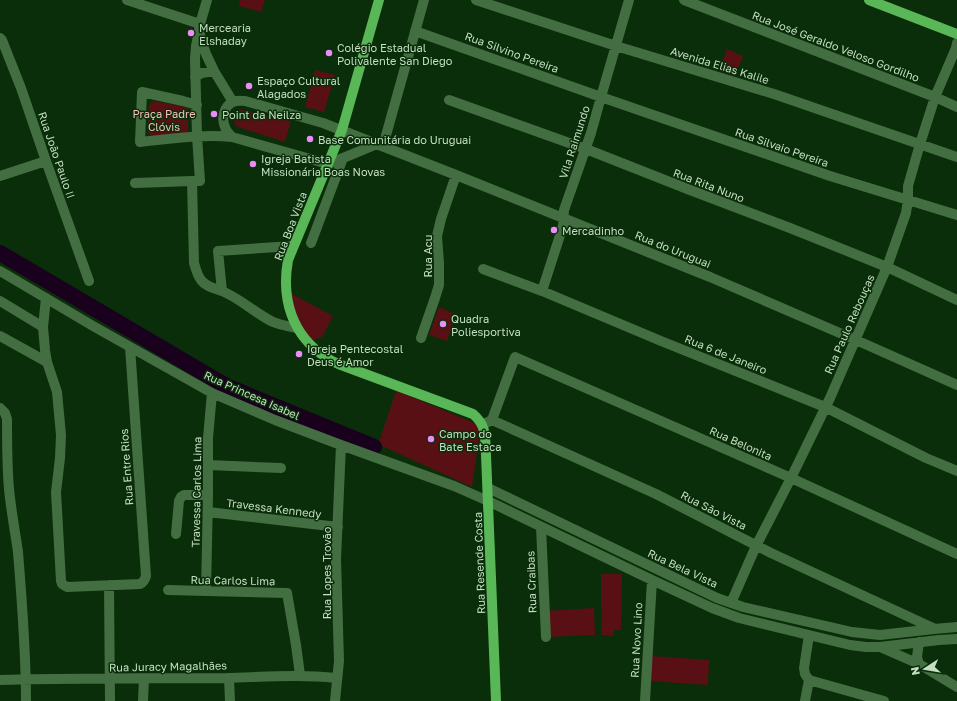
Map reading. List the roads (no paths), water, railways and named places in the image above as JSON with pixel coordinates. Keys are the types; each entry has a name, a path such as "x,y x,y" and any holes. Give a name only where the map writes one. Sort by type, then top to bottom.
{"main road":[{"name":"Rua Boa Vista","path":"379,0 342,130 288,260 286,285 290,314 296,328 305,339 327,358 341,365 473,414 482,424"},
{"path":"870,0 957,34"},
{"name":"Rua Resende Costa","path":"482,424 485,438 488,488 491,606 496,701"}],"street":[{"path":"127,0 199,27"},
{"path":"136,183 200,181 197,136 195,52 199,27 207,0"},
{"path":"197,105 142,92 140,142 197,136 232,137 328,164 380,145 424,0"},
{"name":"Avenida Elias Kalile","path":"476,0 616,46 774,94 957,157"},
{"name":"Vila Raimundo","path":"542,291 563,226 564,210 586,150 629,0"},
{"name":"Rua José Geraldo Veloso Gordilho","path":"684,0 935,97 957,107"},
{"path":"199,27 206,54 214,71 233,102 227,106 223,113 226,131 232,137"},
{"name":"Rua Silvino Pereira","path":"415,31 600,97"},
{"name":"Rua João Paulo II","path":"0,38 21,88 89,281"},
{"name":"Rua Paulo Rebouças","path":"732,603 756,546 791,478 856,340 887,267 906,213 908,186 920,144 935,97 957,43"},
{"path":"195,77 202,73 214,71"},
{"name":"Rua Silvaio Pereira","path":"600,97 830,176 957,215"},
{"name":"Rua do Uruguai","path":"233,102 239,100 245,101 323,123 342,130 710,277 957,385"},
{"name":"Rua Rita Nuno","path":"449,100 586,150 790,228 887,267 957,300"},
{"path":"311,243 343,158"},
{"path":"0,176 46,161"},
{"name":"Rua Acu","path":"421,338 439,285 437,236 441,219 456,175"},
{"path":"192,181 194,257 196,271 200,279 204,284 222,291 274,322 296,328"},
{"path":"222,291 218,251 293,246"},
{"name":"Rua 6 de Janeiro","path":"483,269 542,291 825,407 926,458 957,470"},
{"name":"Rua Princesa Isabel","path":"0,271 212,393 275,420 454,486 488,501"},
{"path":"46,298 43,327 45,350 47,362 57,392 61,436 56,492 61,581 62,584 67,587 109,585 110,701"},
{"path":"0,301 43,327"},
{"path":"0,336 47,362"},
{"name":"Rua Entre Rios","path":"109,585 140,584 143,583 146,576 130,347"},
{"name":"Rua Belonita","path":"492,420 515,357 791,478 957,554"},
{"name":"Travessa Carlos Lima","path":"206,591 209,427 212,393"},
{"path":"0,408 5,413 7,419 7,466 20,574 26,701"},
{"path":"482,424 492,420"},
{"name":"Rua São Vista","path":"492,420 656,494 756,546 934,629"},
{"name":"Rua Lopes Trovão","path":"335,701 338,661 336,559 341,445"},
{"path":"208,465 281,468"},
{"name":"Rua Bela Vista","path":"488,488 710,594 748,608 852,632 880,634 957,627"},
{"path":"176,534 179,501 181,497 184,495 208,495"},
{"path":"488,501 712,608 739,618 850,645 880,647 957,639"},
{"name":"Travessa Kennedy","path":"208,512 338,527"},
{"name":"Rua Craibas","path":"541,527 546,637"},
{"name":"Rua Novo Lino","path":"645,701 652,580"},
{"name":"Rua Carlos Lima","path":"168,590 287,594 300,676"},
{"path":"809,635 804,668 805,674 809,680 884,701"},
{"path":"919,642 917,657 919,664"},
{"path":"880,647 919,664 957,686"},
{"name":"Rua Juracy Magalhães","path":"0,680 300,676 336,678"},
{"path":"143,701 144,678"},
{"path":"229,678 230,701"},
{"path":"806,701 809,680"}],"waterway":[{"path":"0,253 226,386 374,447"}],"place":[{"name":"Mercearia Elshaday","path":"191,33"},
{"name":"Colégio Estadual Polivalente San Diego","path":"329,53"},
{"name":"Espaço Cultural Alagados","path":"249,86"},
{"name":"Point da Neilza","path":"214,114"},
{"name":"Base Comunitária do Uruguai","path":"310,139"},
{"name":"Igreja Batista Missionária Boas Novas","path":"253,164"},
{"name":"Mercadinho","path":"554,230"},
{"name":"Quadra Poliesportiva","path":"443,324"},
{"name":"Igreja Pentecostal Deus é Amor","path":"299,354"},
{"name":"Campo do Bate Estaca","path":"431,439"}],"park label":[{"name":"Praça Padre Clóvis","path":"164,119"}]}
